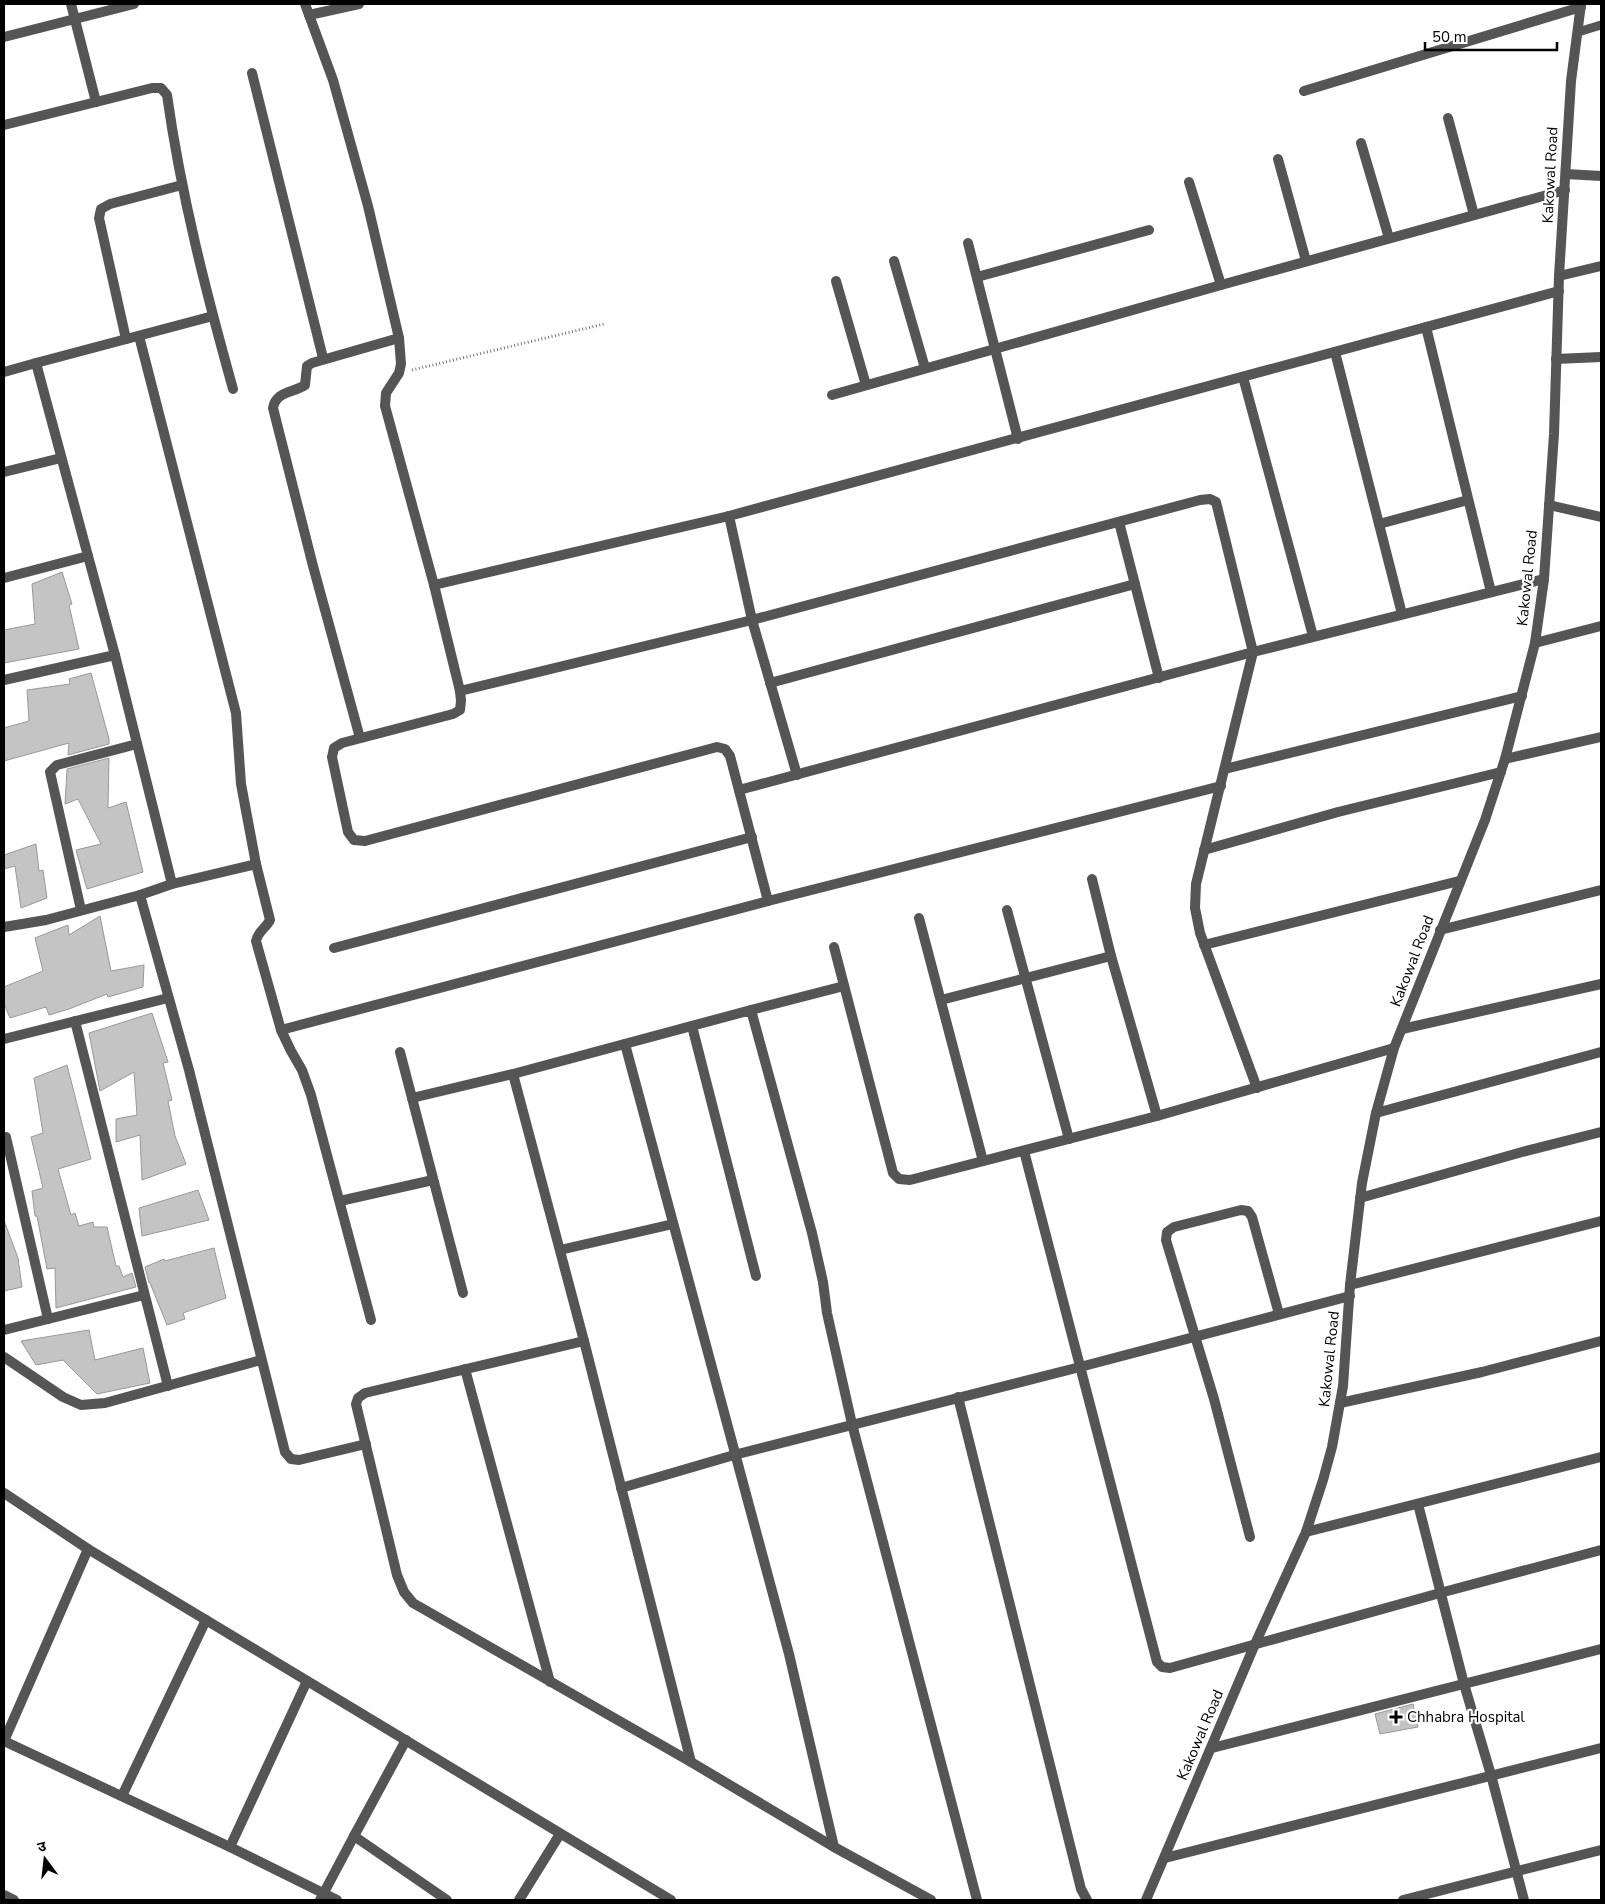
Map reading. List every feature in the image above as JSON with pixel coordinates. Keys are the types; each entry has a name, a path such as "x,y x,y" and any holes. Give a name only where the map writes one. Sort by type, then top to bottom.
{"street":[{"path":"71,4 96,102"},
{"path":"4,37 134,4"},
{"path":"305,4 333,80 368,206 399,338 401,364 399,373 386,393 385,406 434,585 462,701 460,710 453,714 342,743 334,748 332,757 348,832 354,840 365,840 716,747 725,749 730,756 768,901"},
{"path":"309,15 359,4"},
{"path":"1304,91 1581,5"},
{"name":"Kakowal Road","path":"1146,1900 1255,1644 1306,1532 1332,1447 1340,1403 1360,1198 1376,1113 1394,1048 1459,881 1485,820 1505,759 1535,643 1544,579 1554,434 1559,276 1571,81 1581,5"},
{"path":"252,73 323,358"},
{"path":"4,125 152,88 161,88 167,95 182,185 232,389"},
{"path":"1448,118 1474,215"},
{"path":"1361,142 1389,238"},
{"path":"1278,160 1306,261"},
{"path":"1566,174 1601,176"},
{"path":"1190,182 1221,284"},
{"path":"126,339 99,218 101,209 110,204 182,185"},
{"path":"832,395 1221,284 1565,190"},
{"path":"977,278 1149,230"},
{"path":"968,243 1018,439"},
{"path":"894,260 925,368"},
{"path":"1559,276 1601,266"},
{"path":"836,281 866,385"},
{"path":"434,585 729,516 1559,292"},
{"path":"4,372 213,316"},
{"path":"1426,327 1491,592"},
{"path":"139,336 236,712 241,784 256,864 270,920 267,926 258,934 256,941 281,1030 290,1051 302,1070 311,1094 371,1320"},
{"path":"360,738 313,566 273,408 274,401 278,396 305,384 308,366 323,358 399,338"},
{"path":"1335,352 1402,614"},
{"path":"1556,359 1601,357"},
{"path":"36,363 115,655 172,884"},
{"path":"1243,377 1313,636"},
{"path":"4,472 61,458"},
{"path":"460,691 752,620 1200,500 1210,499 1216,502 1253,652 1196,884 1195,908 1204,945 1257,1088"},
{"path":"1379,524 1468,500"},
{"path":"1549,505 1601,516"},
{"path":"729,516 752,620 797,775"},
{"path":"1119,522 1159,678"},
{"path":"5,574 88,556"},
{"path":"739,790 1313,636 1544,579"},
{"path":"770,683 1135,584"},
{"path":"1535,643 1601,626"},
{"path":"4,680 115,655"},
{"path":"1224,769 1522,696"},
{"path":"1505,759 1601,737"},
{"path":"81,910 50,772 57,765 137,744"},
{"path":"1204,850 1338,812 1501,772"},
{"path":"281,1030 768,901 1221,786"},
{"path":"334,948 752,837"},
{"path":"4,927 46,920 140,895 172,884 256,864"},
{"path":"1092,879 1111,956 1157,1116"},
{"path":"1204,945 1459,881"},
{"path":"1440,930 1601,890"},
{"path":"140,895 189,1070 285,1452 291,1459 299,1460 366,1444"},
{"path":"1007,910 1069,1139"},
{"path":"919,918 983,1161"},
{"path":"834,947 893,1173 899,1180 910,1180 1157,1116 1394,1048"},
{"path":"940,1000 1111,956"},
{"path":"1402,1030 1601,984"},
{"path":"412,1098 513,1074 844,986"},
{"path":"4,1039 168,998"},
{"path":"751,1010 812,1233 823,1282 827,1313 852,1424 977,1900"},
{"path":"75,1021 168,1386"},
{"path":"692,1026 756,1276"},
{"path":"625,1044 789,1654 834,1847"},
{"path":"400,1052 463,1293"},
{"path":"1376,1113 1601,1052"},
{"path":"513,1074 584,1341 691,1762"},
{"path":"1360,1198 1522,1152 1601,1132"},
{"path":"6,1137 48,1319"},
{"path":"1024,1151 1157,1662 1162,1667 1170,1668 1601,1550"},
{"path":"340,1201 433,1180"},
{"path":"1250,1537 1214,1399 1166,1240 1167,1232 1174,1227 1241,1210 1248,1211 1252,1217 1279,1314"},
{"path":"621,1488 734,1455 1279,1314 1350,1291 1601,1221"},
{"path":"560,1250 673,1224"},
{"path":"4,1330 144,1295"},
{"path":"584,1341 365,1393 358,1398 356,1404 396,1575 404,1592 413,1603 691,1762 834,1847 931,1900"},
{"path":"1340,1403 1482,1372 1601,1341"},
{"path":"4,1357 63,1397 81,1405 105,1404 261,1360"},
{"path":"465,1369 550,1682"},
{"path":"958,1397 1081,1889 1087,1900"},
{"path":"1306,1532 1601,1457"},
{"path":"4,1493 88,1549 671,1900"},
{"path":"1418,1504 1464,1684 1491,1775 1524,1900"},
{"path":"88,1549 4,1741 230,1847 322,1897 337,1900"},
{"path":"122,1796 206,1620"},
{"path":"1212,1748 1601,1649"},
{"path":"230,1847 307,1681"},
{"path":"322,1897 406,1740"},
{"path":"1165,1858 1601,1748"},
{"path":"519,1900 560,1834"},
{"path":"354,1836 447,1900"},
{"path":"1403,1900 1601,1850"},
{"path":"4,1895 14,1900"}],"lane":[{"path":"1578,32 1601,25"}],"path":[{"path":"399,373 604,324"}],"building":[{"path":"62,572 72,604 69,605 79,649 4,663 4,630 35,624 32,584"},
{"path":"91,673 109,744 68,755 69,743 4,761 4,728 29,721 27,690 70,684 69,679"},
{"path":"109,758 108,808 126,802 143,872 87,889 76,850 101,844 78,799 65,804 67,769"},
{"path":"36,844 39,871 43,870 47,898 21,908 15,866 4,869 4,855"},
{"path":"100,916 111,971 144,965 143,987 108,997 107,994 49,1015 46,1007 10,1018 4,1004 4,987 43,971 35,938 68,925 69,935"},
{"path":"152,1013 168,1062 163,1063 172,1100 168,1101 175,1136 186,1164 142,1180 140,1135 116,1142 116,1119 137,1115 134,1072 100,1091 89,1033"},
{"path":"67,1065 91,1159 58,1169 71,1215 75,1213 79,1226 93,1222 94,1227 107,1227 116,1266 119,1266 123,1277 132,1273 136,1287 56,1308 55,1268 47,1269 37,1216 35,1216 32,1191 43,1188 31,1137 43,1133 34,1078"},
{"path":"198,1190 209,1220 142,1236 139,1208"},
{"path":"4,1223 18,1258 22,1287 4,1291"},
{"path":"214,1248 226,1298 183,1313 185,1319 167,1325 149,1283 145,1267 164,1259 165,1261"},
{"path":"89,1330 95,1360 143,1348 150,1383 97,1394 63,1360 36,1365 21,1341"},
{"path":"1413,1704 1418,1727 1380,1734 1375,1714"}],"place":[{"name":"Chhabra Hospital","path":"1396,1717"}]}
